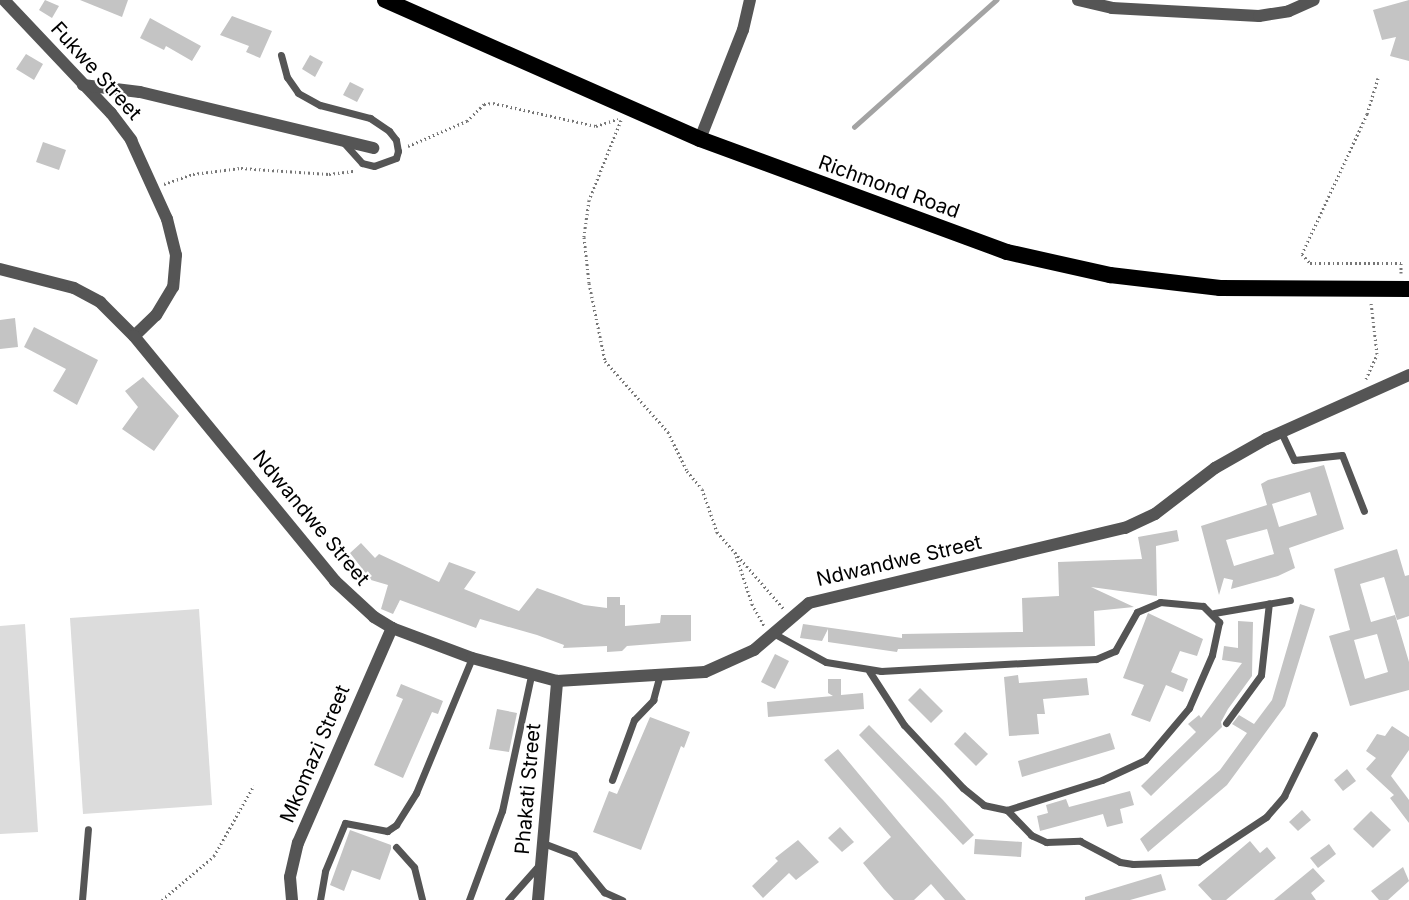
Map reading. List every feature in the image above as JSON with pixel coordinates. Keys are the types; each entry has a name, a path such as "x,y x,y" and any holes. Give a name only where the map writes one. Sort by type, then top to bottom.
{"highway":[{"name":"Richmond Road","path":"385,0 700,139 1007,252 1110,275 1220,288 1409,289"}],"street":[{"name":"Fukwe Street","path":"4,0 131,140 167,219 176,255 176,272 167,301 134,336"},
{"path":"700,139 743,30 750,0"},
{"path":"1078,0 1112,8 1259,16 1289,11 1314,0"},
{"path":"83,85 140,92 373,148"},
{"name":"Ndwandwe Street","path":"0,269 74,288 100,302 134,336 335,581 355,602 392,628 472,658 556,681 659,678 705,672 734,662 771,635 789,616 809,603 1125,528 1155,514 1215,468 1281,432 1409,375"},
{"name":"Mkomazi Street","path":"292,900 290,877 298,843 392,628"},
{"name":"Phakati Street","path":"538,900 556,681"}],"lane":[{"path":"280,55 287,77 298,93 320,105 370,118 389,130 398,151 396,158 374,166 362,163 342,141"},
{"path":"1281,432 1294,460 1342,455 1364,511"},
{"path":"771,635 826,662 869,671 1096,659 1115,651 1132,617 1153,604 1192,602 1214,613 1290,600"},
{"path":"1226,723 1261,675 1269,603"},
{"path":"869,671 904,725 963,788 984,805 1007,810 1102,780 1144,760 1179,723 1202,683 1220,631 1214,613"},
{"path":"320,900 325,871 345,823 392,829 416,793 472,658"},
{"path":"469,900 502,811 531,676"},
{"path":"612,780 637,715 653,700 659,678"},
{"path":"1007,810 1031,835 1046,842 1080,841 1120,862 1198,862 1266,817 1284,796 1314,735"},
{"path":"82,900 88,829"},
{"path":"543,843 574,855 604,892 622,900"},
{"path":"396,847 414,867 422,900"},
{"path":"508,900 541,862"}],"path":[{"path":"1378,78 1367,114 1302,254 1310,263 1401,263 1401,272 1398,273"},
{"path":"398,151 467,121 484,104 596,126 622,118 589,200 584,237 605,361 668,432 687,471 702,489 717,532 735,550 789,616"},
{"path":"154,191 193,174 241,168 329,174 374,166"},
{"path":"1358,397 1377,354 1371,323"},
{"path":"735,550 752,604 771,635"},
{"path":"162,900 214,856 254,785"}],"shaded area":[{"path":"199,609 212,805 83,814 70,618"},
{"path":"25,624 38,832 0,834 0,626"}],"building":[{"path":"45,0 59,6 52,18 39,10"},
{"path":"80,0 128,0 122,17"},
{"path":"1409,0 1409,61 1390,56 1396,37 1382,40 1373,10"},
{"path":"232,16 272,31 260,58 246,52 249,46 220,35"},
{"path":"150,18 201,46 192,61 166,46 164,50 140,38"},
{"path":"26,54 43,64 34,80 16,69"},
{"path":"310,55 323,62 315,77 302,69"},
{"path":"350,82 364,89 357,102 343,95"},
{"path":"43,142 66,150 59,170 36,162"},
{"path":"15,318 18,347 0,349 0,320"},
{"path":"34,327 98,360 77,405 53,391 66,369 24,347"},
{"path":"143,377 179,416 154,451 122,429 138,407 125,391"},
{"path":"1324,465 1344,529 1289,548 1295,568 1278,576 1231,589 1233,580 1224,578 1219,595 1201,526 1267,505 1261,484 1268,480","holes":["1310,492 1317,515 1279,527 1272,504","1267,529 1274,554 1234,566 1226,540"]},
{"path":"1177,530 1179,541 1156,546 1157,596 1091,587 1134,607 1094,611 1095,646 898,649 897,652 828,642 828,629 822,641 800,638 803,624 902,638 902,634 1023,632 1022,598 1059,596 1058,562 1142,559 1138,537"},
{"path":"361,543 375,558 379,554 439,582 449,562 476,572 464,589 519,611 537,588 584,605 607,608 607,597 620,597 620,605 625,605 625,626 660,623 661,615 691,615 691,641 627,646 622,651 607,652 607,646 563,648 564,645 537,635 480,619 476,628 400,600 393,614 381,609 388,585 371,580 350,553"},
{"path":"1397,549 1405,576 1409,575 1409,616 1397,620 1384,577 1360,584 1371,622 1395,615 1409,662 1409,690 1350,706 1329,636 1350,630 1334,569","holes":["1377,634 1388,672 1365,679 1354,640"]},
{"path":"1300,604 1315,609 1285,706 1227,785 1148,852 1140,839 1220,770 1247,733 1232,724 1239,715 1254,724 1272,700"},
{"path":"1148,613 1203,639 1197,656 1180,651 1171,672 1188,679 1183,692 1166,685 1150,722 1131,715 1144,685 1123,678"},
{"path":"1238,621 1253,622 1252,676 1228,709 1221,722 1222,727 1151,796 1141,786 1196,732 1188,724 1199,715 1201,718 1242,663 1222,660 1224,646 1238,648"},
{"path":"775,654 789,661 775,689 761,682"},
{"path":"1018,675 1019,683 1087,678 1089,695 1043,699 1045,714 1037,714 1039,734 1009,736 1004,677"},
{"path":"828,679 841,679 841,695 863,693 864,709 768,717 767,702 833,696 828,693"},
{"path":"401,684 443,701 438,714 432,712 403,778 374,765 403,699 396,696"},
{"path":"920,688 943,711 931,723 908,700"},
{"path":"497,709 517,713 509,752 489,749"},
{"path":"650,717 690,732 684,748 681,746 641,850 593,832 609,791 617,794"},
{"path":"869,725 974,835 963,845 859,735"},
{"path":"1392,726 1409,737 1409,750 1391,776 1409,800 1409,823 1390,798 1394,795 1366,769 1376,758 1366,751 1377,734 1385,736"},
{"path":"965,732 988,754 976,766 954,744"},
{"path":"1110,733 1115,749 1022,777 1018,761"},
{"path":"838,749 966,900 945,900 931,884 914,900 894,900 884,889 863,863 891,837 824,760"},
{"path":"1347,769 1356,781 1343,791 1334,780"},
{"path":"1130,791 1134,805 1120,809 1123,823 1107,827 1103,814 1040,831 1037,816 1048,813 1046,805 1066,799 1069,807"},
{"path":"1302,810 1311,820 1298,831 1289,822"},
{"path":"1371,811 1391,830 1373,848 1353,829"},
{"path":"840,827 854,842 842,852 828,838"},
{"path":"350,830 391,845 391,849 380,880 352,870 344,891 330,885"},
{"path":"975,839 1022,842 1021,857 974,854"},
{"path":"798,840 819,862 796,880 789,873 763,898 752,886 778,861 775,858"},
{"path":"1250,841 1260,853 1267,847 1276,858 1226,900 1212,900 1198,885"},
{"path":"1329,844 1336,854 1318,868 1310,858"},
{"path":"1403,867 1409,881 1388,900 1379,900 1371,891"},
{"path":"1313,868 1325,881 1311,893 1316,900 1274,900"},
{"path":"1161,874 1166,890 1130,900 1085,900 1085,897"}],"waterway":[{"path":"854,127 996,0"}]}
